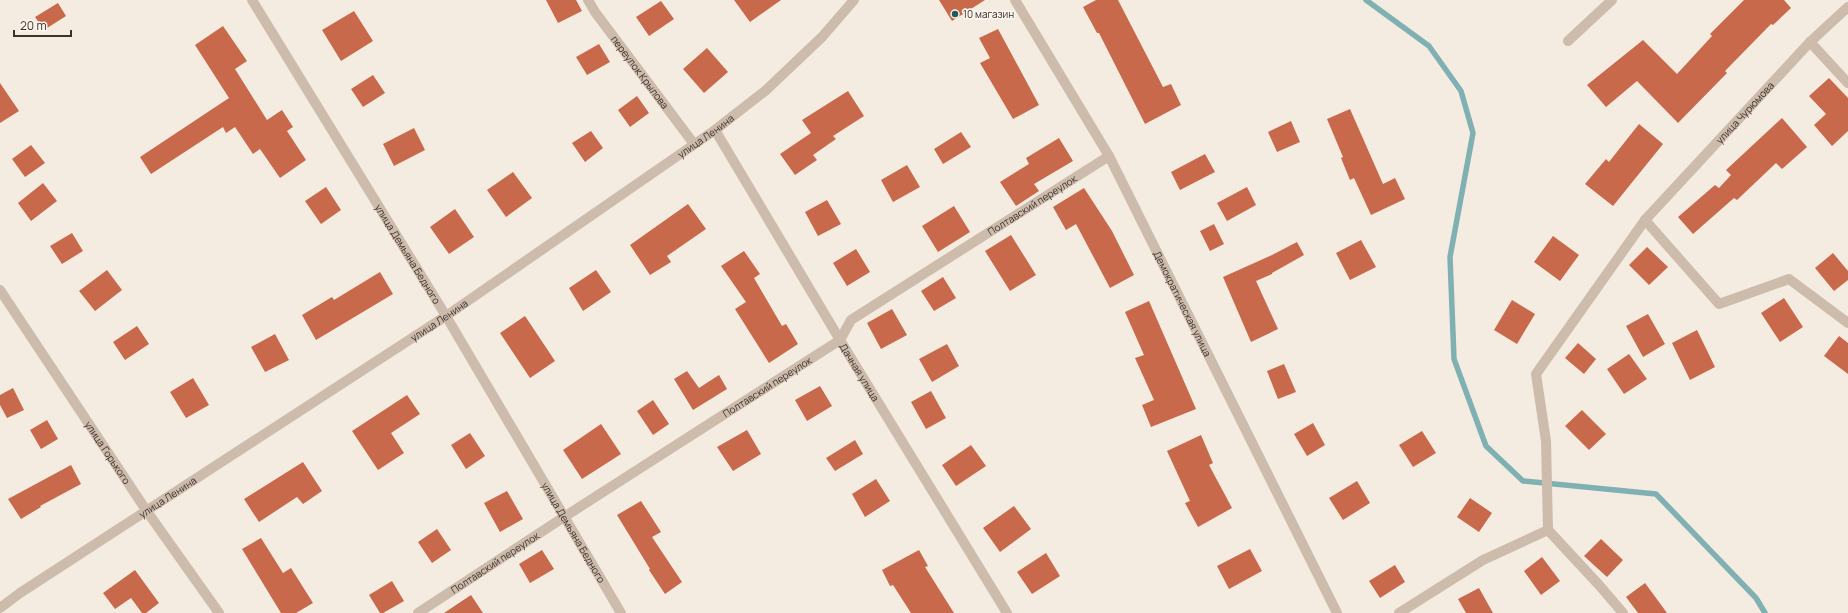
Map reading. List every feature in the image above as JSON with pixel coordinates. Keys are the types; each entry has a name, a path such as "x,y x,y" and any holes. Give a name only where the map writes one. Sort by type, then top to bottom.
{"street":[{"name":"улица Демьяна Бедного","path":"252,0 446,316 621,613"},
{"name":"переулок Крылова","path":"588,0 595,12 694,144"},
{"name":"улица Ленина","path":"0,608 20,593 146,510 446,316 715,130 771,86 822,37 854,0"},
{"name":"Демократическая улица","path":"1016,0 1109,156 1337,613"},
{"path":"1568,41 1612,0"},
{"name":"улица Чурюмова","path":"1548,530 1546,441 1536,374 1645,220 1810,42 1848,7"},
{"path":"1810,42 1848,83"},
{"name":"Дачная улица","path":"715,130 840,340 1007,613"},
{"name":"Полтавский переулок","path":"418,613 564,517 840,340 851,320 1109,156"},
{"path":"1645,220 1719,304 1789,279 1848,323"},
{"name":"улица Горького","path":"0,290 146,510 219,613"},
{"path":"1399,613 1482,560 1548,530 1599,585 1622,613"}],"building":[{"path":"546,0 576,0 582,11 558,23"},
{"path":"734,0 781,0 750,22"},
{"name":"10 магазин","path":"939,0 985,0 952,21"},
{"path":"1096,0 1118,0 1163,87 1171,84 1181,105 1145,124 1099,33 1097,33 1083,7"},
{"path":"1744,0 1784,0 1791,8 1773,25 1771,24 1725,71 1727,73 1678,123 1637,81 1606,107 1587,85 1643,40 1677,74 1712,36 1710,34"},
{"path":"661,1 674,19 649,36 636,17"},
{"path":"58,3 66,16 44,30 35,17"},
{"path":"354,11 373,41 341,61 322,30"},
{"path":"223,26 247,61 235,69 267,120 282,110 293,127 287,131 306,160 280,178 260,149 253,154 235,127 226,133 223,127 151,174 140,157 229,98 195,45"},
{"path":"998,29 1039,105 1013,119 980,63 990,58 979,38"},
{"path":"599,44 610,62 587,75 576,57"},
{"path":"707,48 728,72 704,93 683,69"},
{"path":"373,75 385,93 363,107 351,89"},
{"path":"1829,78 1848,98 1848,131 1832,146 1814,125 1826,114 1809,96"},
{"path":"0,83 19,111 0,123"},
{"path":"848,91 864,116 833,136 836,139 813,155 817,160 795,175 780,154 811,133 802,120"},
{"path":"637,96 649,113 630,127 618,110"},
{"path":"1350,109 1383,184 1395,178 1405,199 1371,215 1354,178 1350,180 1341,158 1343,157 1327,119"},
{"path":"1782,118 1807,147 1782,169 1776,163 1737,200 1734,198 1693,234 1678,217 1715,185 1719,188 1731,175 1726,170"},
{"path":"1291,121 1300,142 1277,152 1268,132"},
{"path":"1639,124 1663,144 1613,206 1585,184 1606,159 1609,162"},
{"path":"414,128 425,150 394,166 383,144"},
{"path":"591,131 603,148 585,162 572,143"},
{"path":"961,132 971,147 943,164 934,149"},
{"path":"1059,138 1073,161 1034,184 1039,191 1016,206 1000,182 1029,164 1026,158"},
{"path":"31,145 45,163 25,177 12,159"},
{"path":"1205,154 1215,172 1180,190 1171,172"},
{"path":"907,165 920,187 893,202 881,180"},
{"path":"513,172 532,198 506,217 487,190"},
{"path":"43,183 57,201 31,221 18,203"},
{"path":"326,187 341,210 321,224 305,201"},
{"path":"1247,187 1256,205 1227,221 1217,203"},
{"path":"1084,188 1112,231 1134,275 1110,288 1076,224 1066,230 1053,207"},
{"path":"827,200 841,224 818,236 805,212"},
{"path":"688,204 706,229 667,256 671,262 650,275 630,245"},
{"path":"954,206 970,232 938,252 922,226"},
{"path":"455,209 474,237 449,254 430,227"},
{"path":"1214,224 1224,244 1210,251 1200,231"},
{"path":"72,233 83,251 62,264 50,246"},
{"path":"1011,235 1036,275 1010,291 985,251"},
{"path":"1553,236 1579,255 1560,281 1534,262"},
{"path":"1361,240 1376,267 1350,280 1336,253"},
{"path":"1297,242 1304,255 1272,274 1256,281 1278,329 1251,342 1223,277"},
{"path":"1647,247 1668,267 1649,285 1629,265"},
{"path":"856,249 870,272 847,286 833,263"},
{"path":"744,251 760,274 754,278 782,326 786,324 798,344 769,363 735,309 746,302 721,266"},
{"path":"1833,253 1848,271 1848,280 1834,291 1815,268"},
{"path":"107,270 122,290 95,311 79,291"},
{"path":"596,270 611,292 583,311 569,288"},
{"path":"380,272 393,294 316,340 302,315 332,297 334,300"},
{"path":"943,277 956,298 934,311 921,291"},
{"path":"1784,298 1803,327 1780,342 1761,313"},
{"path":"1512,300 1535,314 1517,344 1494,330"},
{"path":"1149,301 1196,409 1151,427 1142,405 1154,400 1135,358 1144,355 1125,312"},
{"path":"892,309 907,335 881,349 867,323"},
{"path":"1648,314 1665,344 1643,357 1626,326"},
{"path":"525,316 555,361 530,378 500,333"},
{"path":"137,326 149,344 125,360 113,342"},
{"path":"1697,330 1715,367 1690,380 1672,343"},
{"path":"275,334 289,360 265,372 251,347"},
{"path":"1839,336 1848,343 1848,374 1824,356"},
{"path":"1578,343 1596,359 1584,374 1565,358"},
{"path":"947,344 959,366 932,382 919,359"},
{"path":"1629,354 1647,379 1624,394 1607,369"},
{"path":"1284,364 1296,392 1278,399 1267,371"},
{"path":"687,371 699,388 719,375 727,389 693,410 674,379"},
{"path":"193,378 209,405 186,418 170,392"},
{"path":"820,386 832,406 807,421 795,400"},
{"path":"13,388 24,410 7,418 0,405 0,395"},
{"path":"931,391 946,418 926,429 911,402"},
{"path":"407,395 420,414 391,433 404,453 378,470 352,431"},
{"path":"653,400 669,424 653,435 637,411"},
{"path":"1582,410 1606,434 1589,450 1565,426"},
{"path":"47,420 58,439 41,449 30,430"},
{"path":"1313,423 1325,445 1307,456 1294,434"},
{"path":"601,424 621,454 582,479 563,450"},
{"path":"747,430 761,454 733,471 717,447"},
{"path":"1422,431 1436,453 1413,467 1399,445"},
{"path":"470,433 485,456 466,469 451,445"},
{"path":"1201,435 1213,463 1209,465 1232,508 1198,527 1185,503 1190,501 1167,451"},
{"path":"855,440 863,454 835,471 826,458"},
{"path":"971,445 986,466 956,486 942,465"},
{"path":"303,462 322,491 303,504 297,497 259,522 244,499"},
{"path":"71,465 81,484 40,506 41,507 21,519 8,499"},
{"path":"876,479 890,501 865,517 852,494"},
{"path":"1357,481 1370,503 1343,520 1329,498"},
{"path":"507,491 523,519 500,532 484,503"},
{"path":"1470,498 1492,513 1479,532 1457,517"},
{"path":"641,501 661,532 652,537 682,582 665,594 649,570 650,569 617,515"},
{"path":"1014,506 1031,529 1000,552 983,528"},
{"path":"437,529 451,550 432,563 418,542"},
{"path":"261,538 283,573 291,568 313,603 296,613 281,613 242,549"},
{"path":"1601,539 1623,560 1607,577 1584,556"},
{"path":"1250,549 1262,571 1229,589 1217,566"},
{"path":"542,550 554,569 530,583 519,564"},
{"path":"919,550 928,566 925,567 954,613 911,613 893,585 890,586 882,570"},
{"path":"1046,553 1060,576 1032,594 1017,572"},
{"path":"1542,557 1560,581 1541,595 1524,571"},
{"path":"1395,565 1405,582 1380,598 1369,581"},
{"path":"135,570 159,603 146,613 142,613 131,598 115,609 103,593"},
{"path":"392,581 404,601 383,613 380,613 369,595"},
{"path":"1645,583 1667,613 1638,613 1626,597"},
{"path":"1479,588 1493,613 1466,613 1458,599"},
{"path":"471,595 483,613 444,613"}],"waterway":[{"path":"1366,0 1429,46 1461,91 1473,133 1450,257 1454,359 1486,446 1523,481 1656,494 1756,598 1765,613"}],"place":[{"name":"10 магазин","path":"955,14"}]}
